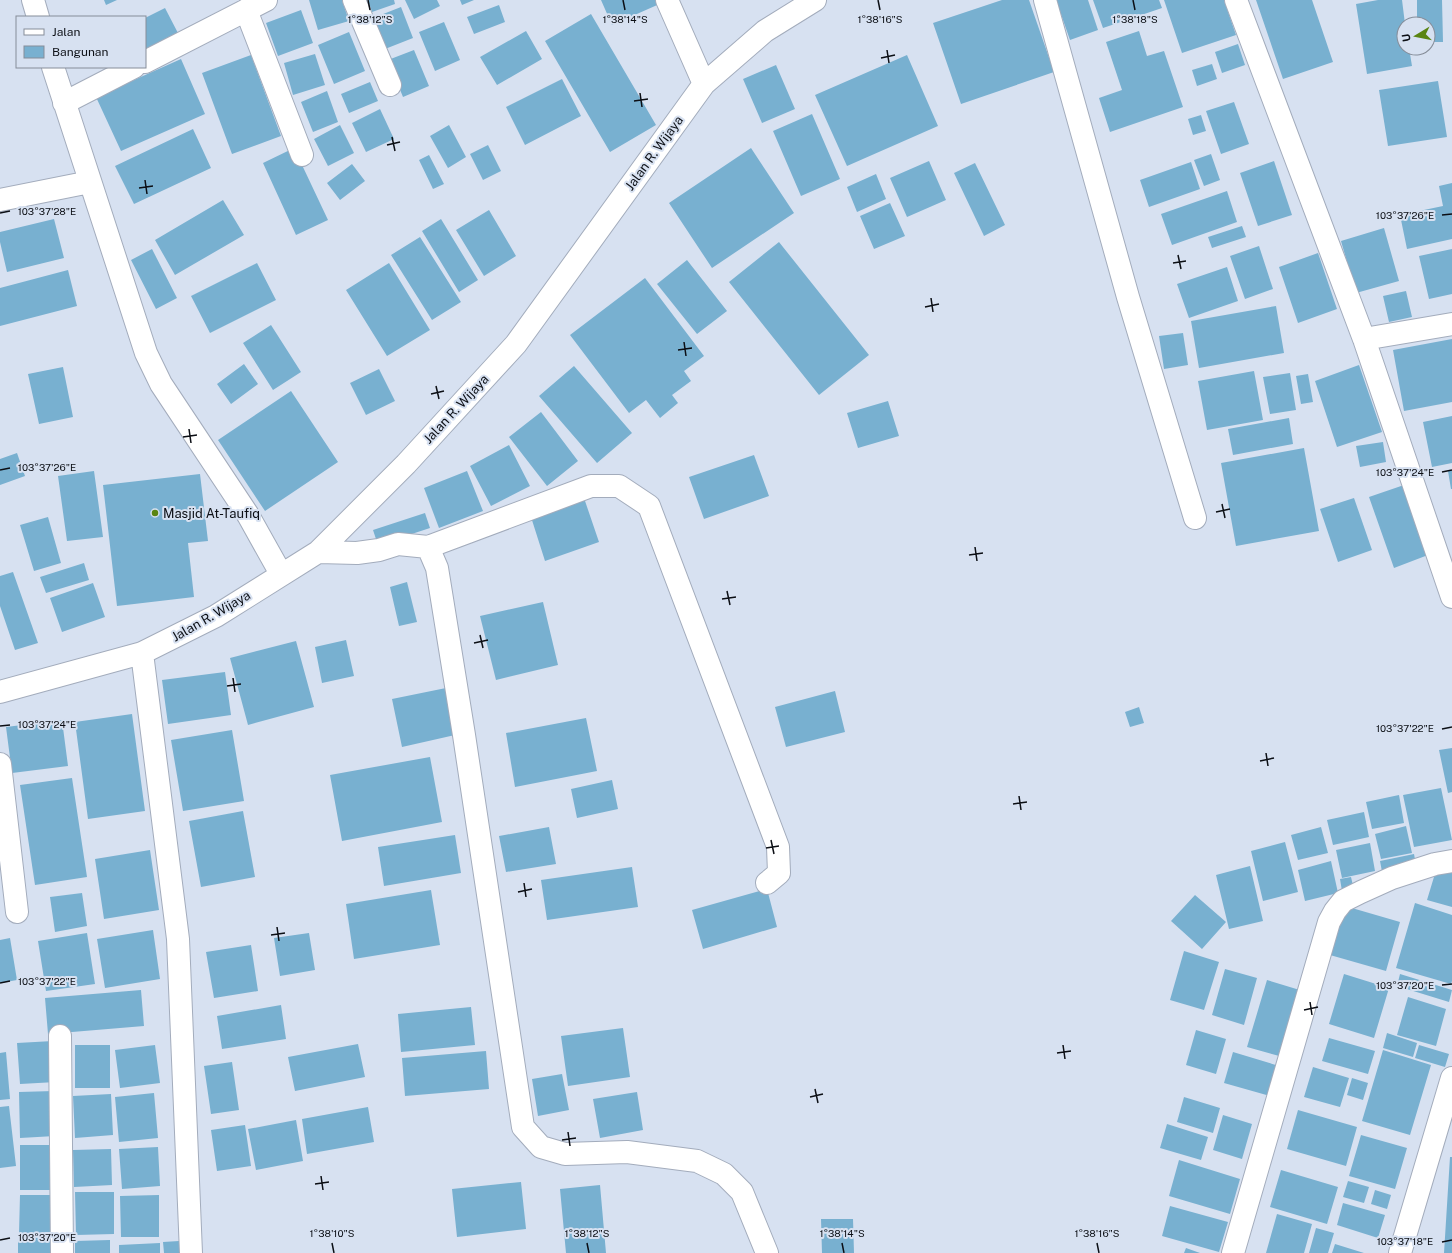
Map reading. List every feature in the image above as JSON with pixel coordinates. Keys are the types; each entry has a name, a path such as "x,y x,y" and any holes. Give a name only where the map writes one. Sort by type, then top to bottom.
{"street":[{"path":"33,0 38,16"},
{"path":"146,61 266,0"},
{"path":"354,0 390,85"},
{"path":"667,0 704,84"},
{"name":"Jalan R. Wijaya","path":"0,692 142,653 216,616 318,552 406,464 516,344 704,84 765,31 815,0"},
{"path":"1045,0 1128,297 1195,518"},
{"path":"1236,0 1364,339 1452,597"},
{"path":"246,10 302,155"},
{"path":"53,68 146,353 161,384 248,515 281,574"},
{"path":"64,103 132,68"},
{"path":"0,200 90,182"},
{"path":"1364,339 1452,324"},
{"path":"318,552 357,553 379,550 398,544 428,547 591,486 619,486 649,506 778,847 779,873 767,883"},
{"path":"428,547 437,568 464,735 523,1127 541,1147 565,1154 627,1152 697,1161 724,1174 742,1192 767,1253"},
{"path":"142,653 178,939 191,1253"},
{"path":"0,764 17,912"},
{"path":"1233,1253 1329,922 1335,911 1342,901 1386,881 1435,864 1452,861"},
{"path":"60,1036 62,1253"},
{"path":"1400,1253 1452,1078"}],"building":[{"path":"104,0 117,0 106,5"},
{"path":"309,0 342,0 349,21 318,30"},
{"path":"368,0 394,0 395,4 372,12"},
{"path":"405,0 437,0 440,6 414,19"},
{"path":"460,0 474,0 462,5"},
{"path":"601,0 663,0 664,2 612,25"},
{"path":"1002,0 1029,0 1054,72 961,104 933,23"},
{"path":"1056,0 1088,0 1098,30 1070,40"},
{"path":"1093,0 1159,0 1162,8 1103,28"},
{"path":"1164,0 1224,0 1236,35 1182,53"},
{"path":"1256,0 1312,0 1333,62 1283,79"},
{"path":"1378,0 1402,0 1404,16 1396,16 1396,56 1410,56 1412,66 1367,74 1356,4"},
{"path":"1417,0 1442,0 1443,42 1436,42 1436,16 1417,16"},
{"path":"499,5 505,22 474,34 467,17"},
{"path":"401,7 413,38 385,49 373,18"},
{"path":"165,8 179,35 146,52 146,18"},
{"path":"301,10 313,43 278,56 266,23"},
{"path":"591,14 656,125 610,152 545,41"},
{"path":"444,22 460,60 435,71 419,32"},
{"path":"526,31 542,59 497,85 480,57"},
{"path":"1139,31 1147,56 1164,51 1183,107 1110,132 1099,98 1122,90 1106,42"},
{"path":"349,32 365,71 334,84 318,45"},
{"path":"1238,44 1245,65 1222,73 1215,52"},
{"path":"414,50 429,86 403,97 388,60"},
{"path":"315,54 325,85 293,95 284,63"},
{"path":"251,55 281,136 232,154 202,73"},
{"path":"907,55 938,126 847,166 815,95"},
{"path":"181,59 205,114 121,151 96,97"},
{"path":"1212,64 1217,79 1197,86 1192,70"},
{"path":"776,65 795,109 762,123 743,79"},
{"path":"562,79 581,116 525,145 506,107"},
{"path":"1438,81 1447,137 1388,146 1379,90"},
{"path":"370,82 378,101 349,113 341,94"},
{"path":"327,91 338,122 313,132 301,102"},
{"path":"1234,102 1249,144 1221,154 1206,111"},
{"path":"380,109 394,139 366,152 352,123"},
{"path":"812,114 840,179 801,196 773,131"},
{"path":"1201,115 1206,131 1193,135 1188,119"},
{"path":"340,125 354,153 328,166 314,139"},
{"path":"449,125 466,157 448,168 430,136"},
{"path":"193,129 211,168 134,204 115,166"},
{"path":"488,145 501,171 483,180 470,154"},
{"path":"294,148 328,220 296,235 263,163"},
{"path":"751,148 794,213 712,268 669,203"},
{"path":"1211,154 1220,180 1204,186 1194,160"},
{"path":"429,155 444,184 433,189 419,160"},
{"path":"929,161 946,200 907,217 890,178"},
{"path":"1274,161 1292,215 1258,226 1240,173"},
{"path":"1191,162 1200,189 1149,207 1140,180"},
{"path":"975,163 1005,225 984,236 954,173"},
{"path":"352,164 365,181 340,200 327,183"},
{"path":"876,174 886,199 857,212 847,187"},
{"path":"1452,183 1452,239 1407,249 1400,215 1443,206 1439,186"},
{"path":"1227,191 1237,222 1172,245 1161,214"},
{"path":"223,200 244,235 175,275 155,240"},
{"path":"890,203 905,236 874,249 860,216"},
{"path":"489,210 516,256 484,276 456,230"},
{"path":"54,219 64,258 7,272 0,242 0,232"},
{"path":"441,219 478,280 459,292 422,231"},
{"path":"1242,226 1246,237 1212,248 1208,237"},
{"path":"1384,228 1399,281 1356,293 1341,241"},
{"path":"420,237 461,302 432,320 391,255"},
{"path":"779,242 869,355 819,395 729,282"},
{"path":"1259,246 1273,289 1245,299 1230,256"},
{"path":"152,249 177,298 156,309 131,260"},
{"path":"1452,249 1452,294 1429,299 1419,256"},
{"path":"1318,253 1337,309 1298,323 1279,267"},
{"path":"687,260 727,311 697,334 657,284"},
{"path":"257,263 276,300 210,333 191,296"},
{"path":"389,263 430,330 387,356 346,290"},
{"path":"1227,267 1238,301 1189,318 1177,284"},
{"path":"68,270 77,306 0,326 0,288"},
{"path":"645,278 704,356 684,371 691,381 672,395 678,403 660,418 646,400 629,413 570,335"},
{"path":"1406,291 1412,317 1389,322 1383,296"},
{"path":"1276,306 1284,353 1199,368 1191,321"},
{"path":"271,325 301,372 273,390 243,343"},
{"path":"1183,333 1188,365 1164,369 1159,336"},
{"path":"1452,339 1452,402 1404,411 1393,350"},
{"path":"244,364 258,384 231,404 217,384"},
{"path":"1359,365 1382,432 1337,447 1315,381"},
{"path":"574,366 632,433 597,463 539,396"},
{"path":"63,367 73,417 39,424 28,374"},
{"path":"379,369 395,401 366,415 350,383"},
{"path":"1254,371 1263,420 1207,430 1198,381"},
{"path":"1290,373 1296,410 1270,414 1263,377"},
{"path":"1308,374 1313,402 1301,404 1296,376"},
{"path":"291,391 338,462 265,511 218,440"},
{"path":"888,401 899,436 858,448 847,413"},
{"path":"541,412 578,461 547,486 509,437"},
{"path":"1452,416 1452,463 1432,467 1423,422"},
{"path":"1289,418 1293,444 1233,455 1228,429"},
{"path":"1383,442 1386,462 1360,467 1356,446"},
{"path":"509,445 530,486 491,506 470,466"},
{"path":"1304,448 1319,531 1236,546 1221,463"},
{"path":"17,453 25,476 0,485 0,459"},
{"path":"754,455 769,496 704,519 689,477"},
{"path":"1452,470 1452,489 1451,489 1448,471"},
{"path":"94,471 103,537 67,541 58,476"},
{"path":"467,471 483,511 439,528 424,488"},
{"name":"Masjid At-Taufiq","path":"200,474 208,541 188,543 194,597 117,606 103,485"},
{"path":"1404,485 1428,555 1394,568 1369,497"},
{"path":"584,498 599,542 545,561 531,517"},
{"path":"1354,498 1372,550 1338,562 1320,509"},
{"path":"425,513 430,528 378,545 373,530"},
{"path":"48,517 61,563 34,571 20,525"},
{"path":"84,563 89,580 46,593 40,577"},
{"path":"13,572 38,643 15,650 0,606 0,576"},
{"path":"407,582 417,622 399,626 390,587"},
{"path":"93,583 105,617 62,632 50,598"},
{"path":"543,602 558,665 496,680 480,616"},
{"path":"346,640 354,676 322,683 315,647"},
{"path":"296,641 314,707 248,725 230,658"},
{"path":"225,672 231,715 168,724 162,680"},
{"path":"446,688 455,735 402,747 392,699"},
{"path":"835,691 845,732 786,747 775,707"},
{"path":"1139,707 1144,723 1130,727 1125,712"},
{"path":"132,714 145,811 88,819 75,722"},
{"path":"586,718 597,771 515,787 506,733"},
{"path":"62,720 68,766 12,773 6,727"},
{"path":"232,730 244,801 183,811 171,740"},
{"path":"1452,748 1452,792 1448,793 1439,750"},
{"path":"430,757 442,822 342,841 330,775"},
{"path":"72,778 87,877 35,885 20,785"},
{"path":"612,780 618,809 577,818 571,789"},
{"path":"1441,788 1452,840 1414,847 1403,795"},
{"path":"1399,795 1404,823 1372,829 1366,802"},
{"path":"243,811 255,877 201,887 189,821"},
{"path":"1364,812 1369,837 1333,845 1327,820"},
{"path":"1406,826 1412,853 1381,859 1375,834"},
{"path":"549,827 556,864 506,872 499,836"},
{"path":"1321,827 1328,853 1298,860 1291,835"},
{"path":"455,835 461,873 384,886 378,847"},
{"path":"1285,842 1298,892 1263,901 1251,851"},
{"path":"1370,843 1375,871 1342,878 1336,850"},
{"path":"150,850 159,910 104,919 95,859"},
{"path":"1414,854 1417,870 1383,877 1380,861"},
{"path":"1331,861 1338,893 1305,901 1298,870"},
{"path":"1250,866 1263,921 1229,929 1216,875"},
{"path":"632,867 638,907 547,920 541,880"},
{"path":"1437,867 1452,872 1452,907 1427,900"},
{"path":"1351,877 1355,894 1343,897 1340,879"},
{"path":"767,889 777,927 703,949 692,910"},
{"path":"431,890 440,945 354,959 346,904"},
{"path":"82,893 87,926 55,932 50,897"},
{"path":"1195,895 1226,922 1202,949 1171,921"},
{"path":"1415,903 1452,915 1451,984 1396,968"},
{"path":"1345,906 1400,922 1386,971 1330,955"},
{"path":"153,930 160,979 105,988 97,939"},
{"path":"87,933 95,984 46,991 38,941"},
{"path":"309,933 315,970 280,976 274,938"},
{"path":"10,938 17,980 0,983 0,940"},
{"path":"251,945 258,991 214,998 206,952"},
{"path":"1184,951 1219,962 1204,1010 1170,1000"},
{"path":"1225,969 1257,978 1244,1025 1212,1015"},
{"path":"1344,974 1389,988 1374,1038 1329,1024"},
{"path":"1400,974 1452,990 1449,1002 1397,986"},
{"path":"1267,980 1303,991 1283,1057 1247,1047"},
{"path":"141,990 144,1026 48,1034 45,998"},
{"path":"1408,997 1446,1009 1436,1046 1397,1035"},
{"path":"281,1005 286,1039 222,1049 217,1016"},
{"path":"471,1007 475,1045 401,1052 398,1014"},
{"path":"623,1028 630,1077 568,1086 561,1036"},
{"path":"1196,1030 1226,1039 1216,1074 1186,1065"},
{"path":"1387,1033 1417,1043 1413,1057 1383,1048"},
{"path":"1329,1038 1375,1051 1368,1074 1322,1061"},
{"path":"53,1041 56,1082 20,1084 17,1043"},
{"path":"358,1044 365,1077 295,1091 288,1057"},
{"path":"75,1045 110,1045 110,1088 75,1088"},
{"path":"155,1045 160,1083 120,1088 115,1050"},
{"path":"1419,1045 1449,1054 1445,1067 1415,1058"},
{"path":"1383,1050 1431,1065 1410,1135 1362,1121"},
{"path":"486,1051 489,1089 405,1096 402,1058"},
{"path":"6,1052 10,1099 0,1100 0,1053"},
{"path":"1233,1052 1279,1066 1270,1096 1224,1083"},
{"path":"232,1062 239,1110 211,1114 204,1066"},
{"path":"1313,1067 1349,1078 1340,1107 1304,1097"},
{"path":"562,1074 569,1110 538,1116 532,1079"},
{"path":"1352,1078 1368,1083 1363,1100 1347,1095"},
{"path":"54,1091 55,1136 20,1138 19,1092"},
{"path":"637,1092 643,1130 600,1138 593,1099"},
{"path":"154,1093 158,1138 119,1142 115,1097"},
{"path":"111,1094 113,1135 75,1138 73,1096"},
{"path":"1184,1097 1220,1108 1213,1133 1177,1122"},
{"path":"9,1106 16,1166 0,1168 0,1107"},
{"path":"368,1107 374,1142 307,1154 302,1119"},
{"path":"1298,1110 1357,1127 1346,1166 1287,1149"},
{"path":"1223,1115 1252,1124 1242,1159 1213,1150"},
{"path":"296,1120 303,1161 256,1170 248,1129"},
{"path":"1167,1124 1208,1137 1201,1160 1160,1148"},
{"path":"245,1125 251,1166 217,1171 211,1130"},
{"path":"1361,1135 1407,1148 1395,1189 1349,1176"},
{"path":"20,1145 56,1145 56,1190 20,1190"},
{"path":"158,1147 160,1186 122,1189 119,1149"},
{"path":"111,1149 112,1185 74,1187 73,1150"},
{"path":"1450,1157 1452,1157 1452,1253 1444,1253"},
{"path":"1179,1160 1240,1179 1230,1214 1169,1196"},
{"path":"1281,1170 1338,1187 1327,1224 1270,1207"},
{"path":"1348,1181 1369,1187 1364,1203 1343,1197"},
{"path":"521,1182 526,1229 457,1237 452,1189"},
{"path":"600,1185 606,1253 566,1253 560,1189"},
{"path":"1375,1190 1391,1195 1387,1209 1371,1204"},
{"path":"75,1192 114,1192 114,1234 76,1235"},
{"path":"20,1195 57,1195 57,1234 19,1234"},
{"path":"159,1195 159,1237 121,1237 120,1196"},
{"path":"1343,1203 1385,1215 1378,1238 1337,1225"},
{"path":"1170,1206 1228,1222 1219,1252 1162,1236"},
{"path":"1277,1214 1312,1224 1304,1253 1266,1253"},
{"path":"821,1219 853,1219 854,1253 822,1253"},
{"path":"1316,1228 1334,1233 1328,1253 1309,1253"},
{"path":"54,1237 54,1253 18,1253 18,1238"},
{"path":"110,1240 110,1253 75,1253 75,1241"},
{"path":"179,1241 180,1253 164,1253 163,1242"},
{"path":"160,1243 160,1253 119,1253 119,1245"},
{"path":"1335,1244 1364,1253 1332,1253"},
{"path":"1186,1248 1200,1253 1184,1253"}],"place":[{"name":"Masjid At-Taufiq","path":"155,513"}]}
